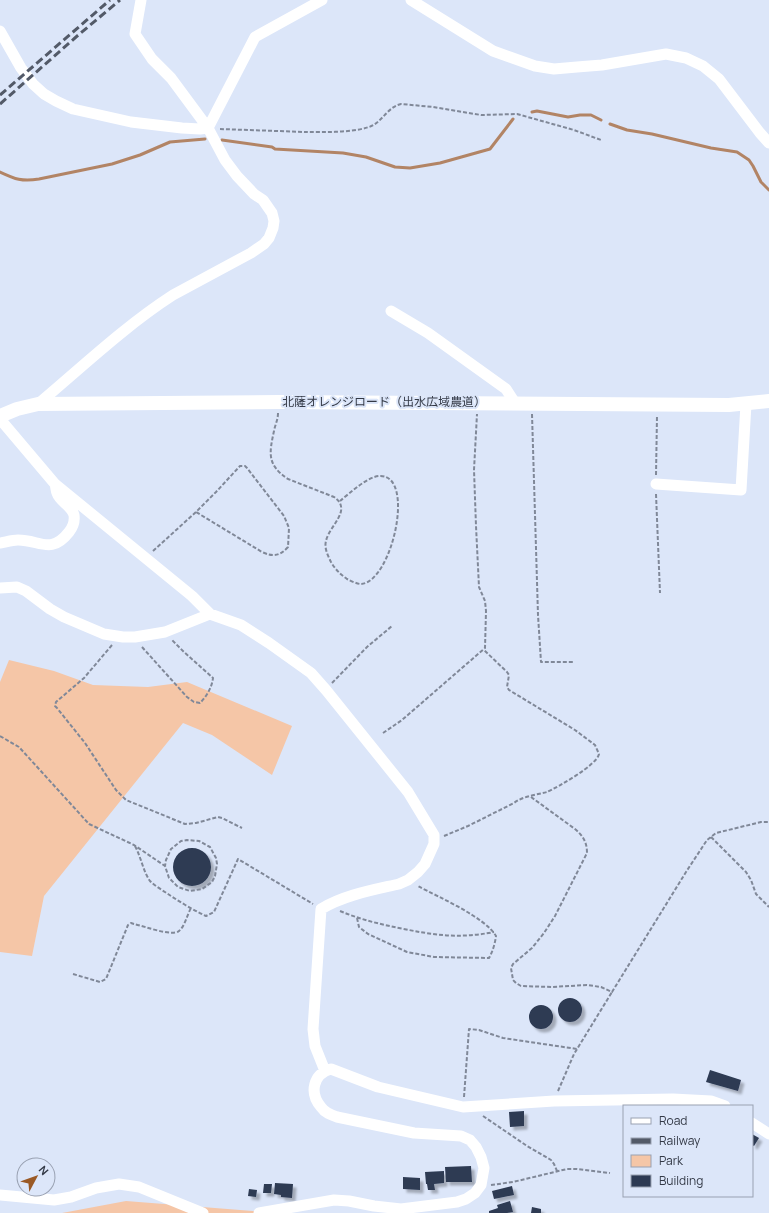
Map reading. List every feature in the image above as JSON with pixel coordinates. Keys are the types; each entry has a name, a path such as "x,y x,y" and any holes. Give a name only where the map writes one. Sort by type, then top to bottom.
{"street":[{"path":"38,404 124,331 162,302 251,253 264,244 269,238 273,228 274,221 272,213 263,200 254,194 237,176 225,160 208,128 171,78 152,59 135,34 141,0"},
{"path":"208,128 255,37 322,0"},
{"path":"411,0 493,51 535,66 554,69 577,68 666,54 686,58 703,66 718,79 769,143"},
{"path":"0,31 21,68 33,84 44,94 56,101 73,108 131,122 182,128 208,128"},
{"path":"391,311 428,333 506,389 515,403"},
{"name":"北薩オレンジロード（出水広域農道）","path":"0,416 17,409 38,404 279,402 729,405 769,401"},
{"path":"656,484 741,490 746,404"},
{"path":"0,419 55,484 146,557 192,596 210,614 241,625 311,673 408,792 434,835 434,844 425,864 408,880 400,884 346,897 325,906 313,1029 315,1046 325,1071"},
{"path":"0,543 18,540 42,545 51,545 57,543 66,536 72,527 74,515 72,509 57,495 55,484"},
{"path":"0,588 17,587 26,591 50,609 64,617 104,634 128,637 165,632 210,614"},
{"path":"259,1213 334,1200 349,1200 374,1206 400,1208 457,1202 466,1199 475,1193 481,1185 484,1168 476,1147 470,1140 461,1136 414,1133 337,1117 327,1113 320,1107 313,1092 321,1074 332,1069 378,1087 469,1107 554,1101 672,1099 711,1101 722,1105"},
{"path":"753,1124 769,1134"},
{"path":"0,1195 54,1200 71,1197 101,1187 120,1184 139,1187 203,1213"}],"path":[{"path":"208,128 330,132 353,130 374,125 396,105 401,104 433,107 481,115 517,114 574,130 601,140"},
{"path":"279,402 278,420 274,430 270,458 272,464 288,479 334,497 340,501 342,509 328,536 326,549 329,558 339,573 349,580 363,584 371,580 383,566 387,558 397,529 397,492 395,486 386,477 373,477 340,501"},
{"path":"383,733 402,720 485,648 486,611 479,587 474,470 478,403"},
{"path":"532,403 537,607 541,662 574,662"},
{"path":"657,405 656,508 660,593"},
{"path":"146,557 196,512 239,466 245,466 284,516 289,528 288,546 280,553 270,555 262,552 196,512"},
{"path":"326,690 367,647 392,626"},
{"path":"165,632 184,652 213,678 212,684 204,699 200,703 194,702 187,696 128,637 112,645 84,678 56,702 55,706 85,743 116,790 126,800 185,824 190,825 218,817 242,828"},
{"path":"434,840 468,826 519,800 549,791 570,779 599,757 594,745 575,730 509,690 507,687 509,675 484,650"},
{"path":"0,736 19,747 89,824 134,845 165,866 169,878 183,890 196,891 212,882 215,876 217,864 216,858 210,847 205,843 193,839 181,841 171,849 165,866"},
{"path":"530,797 582,834 587,846 587,853 555,916 544,933 532,948 513,964 511,968 513,980 521,986 552,987 587,985 601,987 612,992"},
{"path":"554,1101 577,1049 707,840 716,833 725,830 761,822 769,822"},
{"path":"711,837 746,872 751,880 756,894 769,907"},
{"path":"134,845 146,874 151,882 206,916 214,912 238,858 325,906 357,918 401,929 443,936 466,936 494,932"},
{"path":"357,918 359,927 368,934 407,952 434,956 489,958 495,942 496,936 494,932 469,913 408,880"},
{"path":"73,974 100,982 104,981 128,924 131,923 166,932 178,932 182,928 191,908"},
{"path":"557,1171 551,1160 527,1146 469,1107 469,1029 479,1030 503,1038 577,1049"},
{"path":"481,1185 512,1182 567,1169 610,1173"}],"green space":[{"path":"9,660 54,671 93,685 148,687 187,682 292,726 272,775 212,735 183,723 44,896 32,956 0,952 0,682"},
{"path":"126,1201 277,1213 62,1213"}],"building":[{"path":"188,848 196,848 206,853 210,860 210,874 206,881 196,886 188,886 178,881 176,878 173,871 173,863 178,853 181,851"},
{"path":"570,998 579,1001 582,1010 579,1019 570,1022 561,1019 558,1010 561,1001"},
{"path":"541,1005 550,1008 553,1017 550,1026 541,1029 532,1026 529,1017 532,1008"},
{"path":"710,1070 741,1080 738,1091 706,1082"},
{"path":"524,1111 524,1126 510,1127 509,1112"},
{"path":"753,1135 759,1138 753,1146"},
{"path":"471,1166 472,1182 446,1182 445,1167"},
{"path":"444,1171 444,1183 434,1184 435,1190 428,1190 425,1172"},
{"path":"403,1177 420,1178 420,1190 403,1189"},
{"path":"275,1183 293,1184 292,1198 281,1197 281,1195 274,1194"},
{"path":"264,1184 272,1184 271,1193 263,1193"},
{"path":"512,1186 514,1195 494,1199 492,1191"},
{"path":"249,1189 257,1190 256,1197 248,1196"},
{"path":"510,1201 513,1212 489,1213 489,1211 498,1208 497,1205"},
{"path":"532,1207 541,1209 541,1213 531,1213"}],"waterway":[{"path":"532,112 537,111 568,117 591,115 601,120"},
{"path":"222,140 272,147 275,149 343,153 366,157 395,167 410,168 440,163 490,149 513,119"},
{"path":"610,124 627,130 737,152 749,160 761,182 769,190"},
{"path":"0,172 19,179 39,179 112,164 140,155 170,142 205,139"}],"railway":[{"path":"0,95 110,0"},
{"path":"0,104 120,0"}]}
